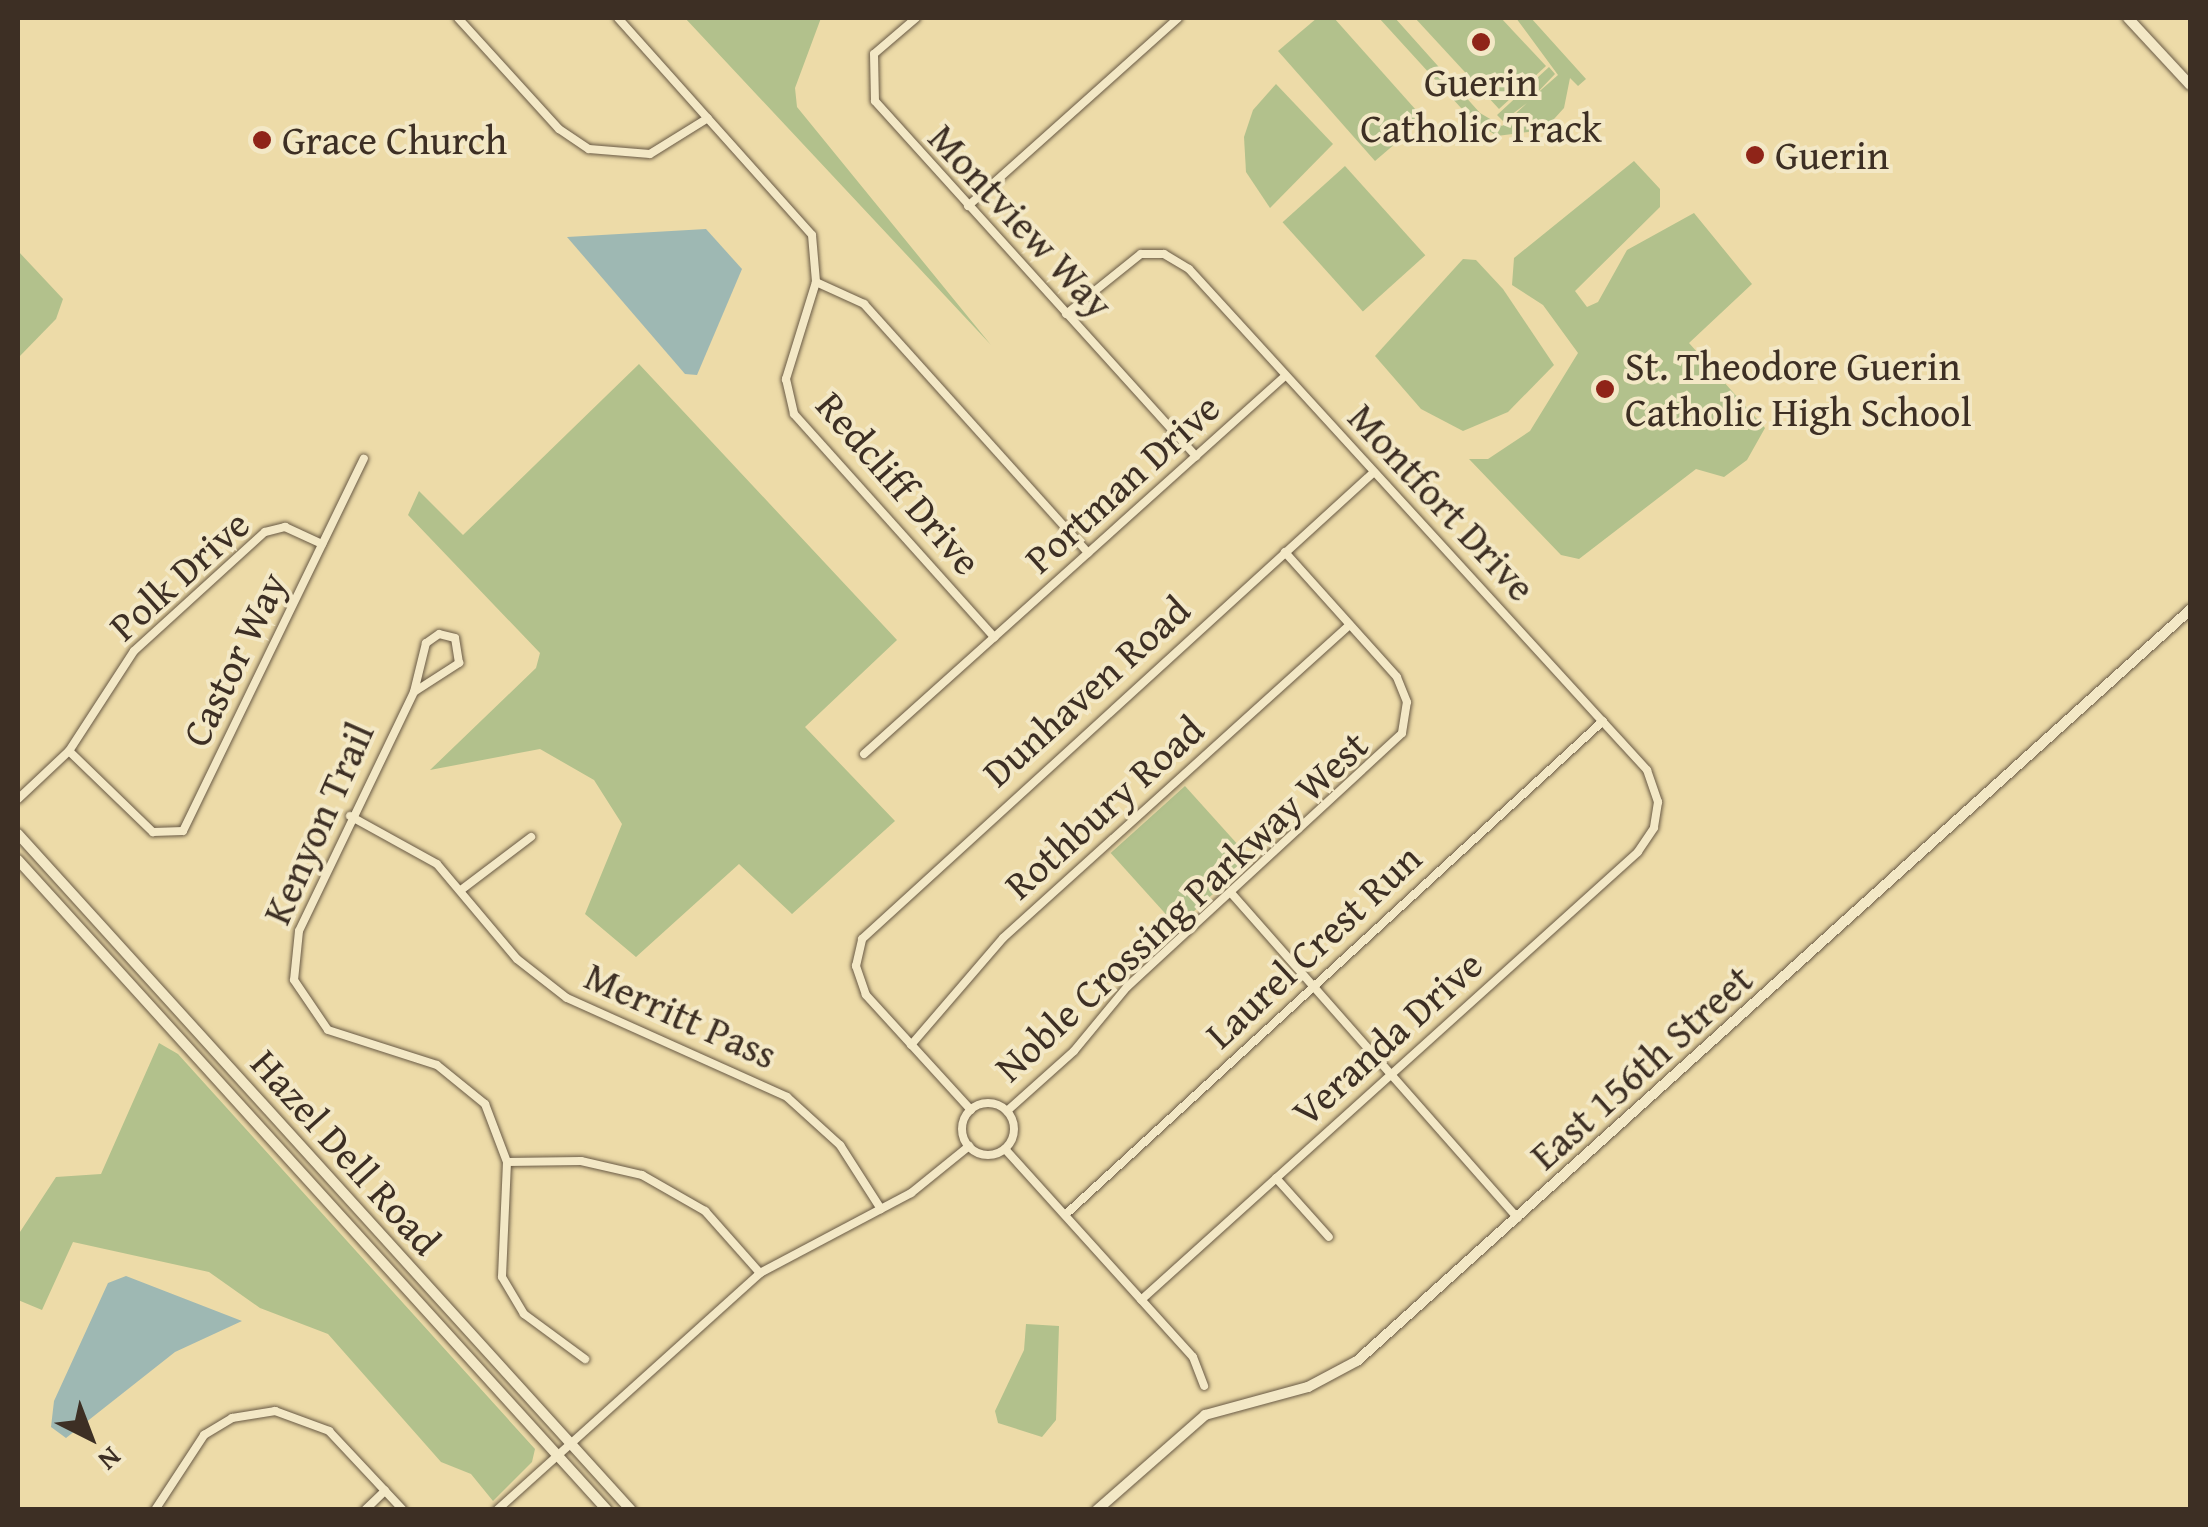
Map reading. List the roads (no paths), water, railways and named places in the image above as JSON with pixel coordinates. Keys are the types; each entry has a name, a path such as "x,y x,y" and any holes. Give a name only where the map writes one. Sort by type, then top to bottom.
{"main road":[{"path":"2128,18 2190,85"},
{"name":"East 156th Street","path":"1097,1510 1213,1410 1348,1368 2190,610"},
{"name":"Hazel Dell Road","path":"18,834 564,1449 607,1510"},
{"name":"Hazel Dell Road","path":"18,860 564,1449 630,1510"}],"street":[{"path":"458,18 559,129 589,149 650,154 708,118"},
{"name":"Redcliff Drive","path":"618,18 810,230 816,282 787,371 791,408 994,637"},
{"name":"Montview Way","path":"916,18 880,43 872,90 894,128 1196,456"},
{"path":"968,206 1178,18"},
{"name":"Montfort Drive","path":"1066,314 1132,259 1158,253 1188,269 1647,770 1658,811"},
{"path":"816,282 864,304 1088,553"},
{"name":"Portman Drive","path":"864,754 1286,376"},
{"name":"Castor Way","path":"69,751 153,832 184,831 364,459"},
{"name":"Dunhaven Road","path":"911,1045 866,994 856,966 872,923 1374,472"},
{"name":"Polk Drive","path":"18,799 69,751 134,651 265,532 284,527 322,544"},
{"path":"1285,552 1350,625"},
{"name":"Noble Crossing Parkway West","path":"1008,1112 1074,1051 1127,987 1396,744 1406,720 1402,685 1350,625"},
{"name":"Rothbury Road","path":"911,1045 1003,938 1350,625"},
{"name":"Kenyon Trail","path":"414,692 459,663 462,649 451,636 426,643 414,692 350,816 294,945 299,996 334,1034 429,1062 467,1084 491,1112 508,1162"},
{"name":"Laurel Crest Run","path":"1065,1215 1312,984 1602,722"},
{"name":"Veranda Drive","path":"1142,1300 1638,852 1658,811"},
{"name":"Merritt Pass","path":"350,816 420,851 461,890 506,948 552,988 604,1019 743,1072 799,1106 840,1145 881,1210"},
{"path":"461,890 530,837"},
{"path":"1232,894 1518,1218"},
{"path":"911,1045 970,1110"},
{"path":"986,1103 1008,1112 1014,1130 1005,1148 984,1155 969,1146 962,1125 970,1110 986,1103"},
{"path":"497,1510 760,1273 881,1210 969,1146"},
{"path":"1005,1148 1193,1357 1204,1386"},
{"path":"586,1359 524,1314 502,1277 508,1162 581,1160 660,1183 714,1219 760,1273"},
{"path":"1276,1178 1329,1237"},
{"path":"155,1510 204,1435 266,1411 329,1431 403,1510"},
{"path":"365,1510 386,1491"}],"water":[{"path":"706,229 742,269 697,375 685,374 567,237"},
{"path":"126,1276 242,1321 175,1352 66,1438 51,1427 54,1401 108,1283"}],"place":[{"name":"Guerin Catholic Track","path":"1481,42"},
{"name":"Grace Church","path":"262,140"},
{"name":"Guerin","path":"1755,155"},
{"name":"St. Theodore Guerin Catholic High School","path":"1605,389"}]}
